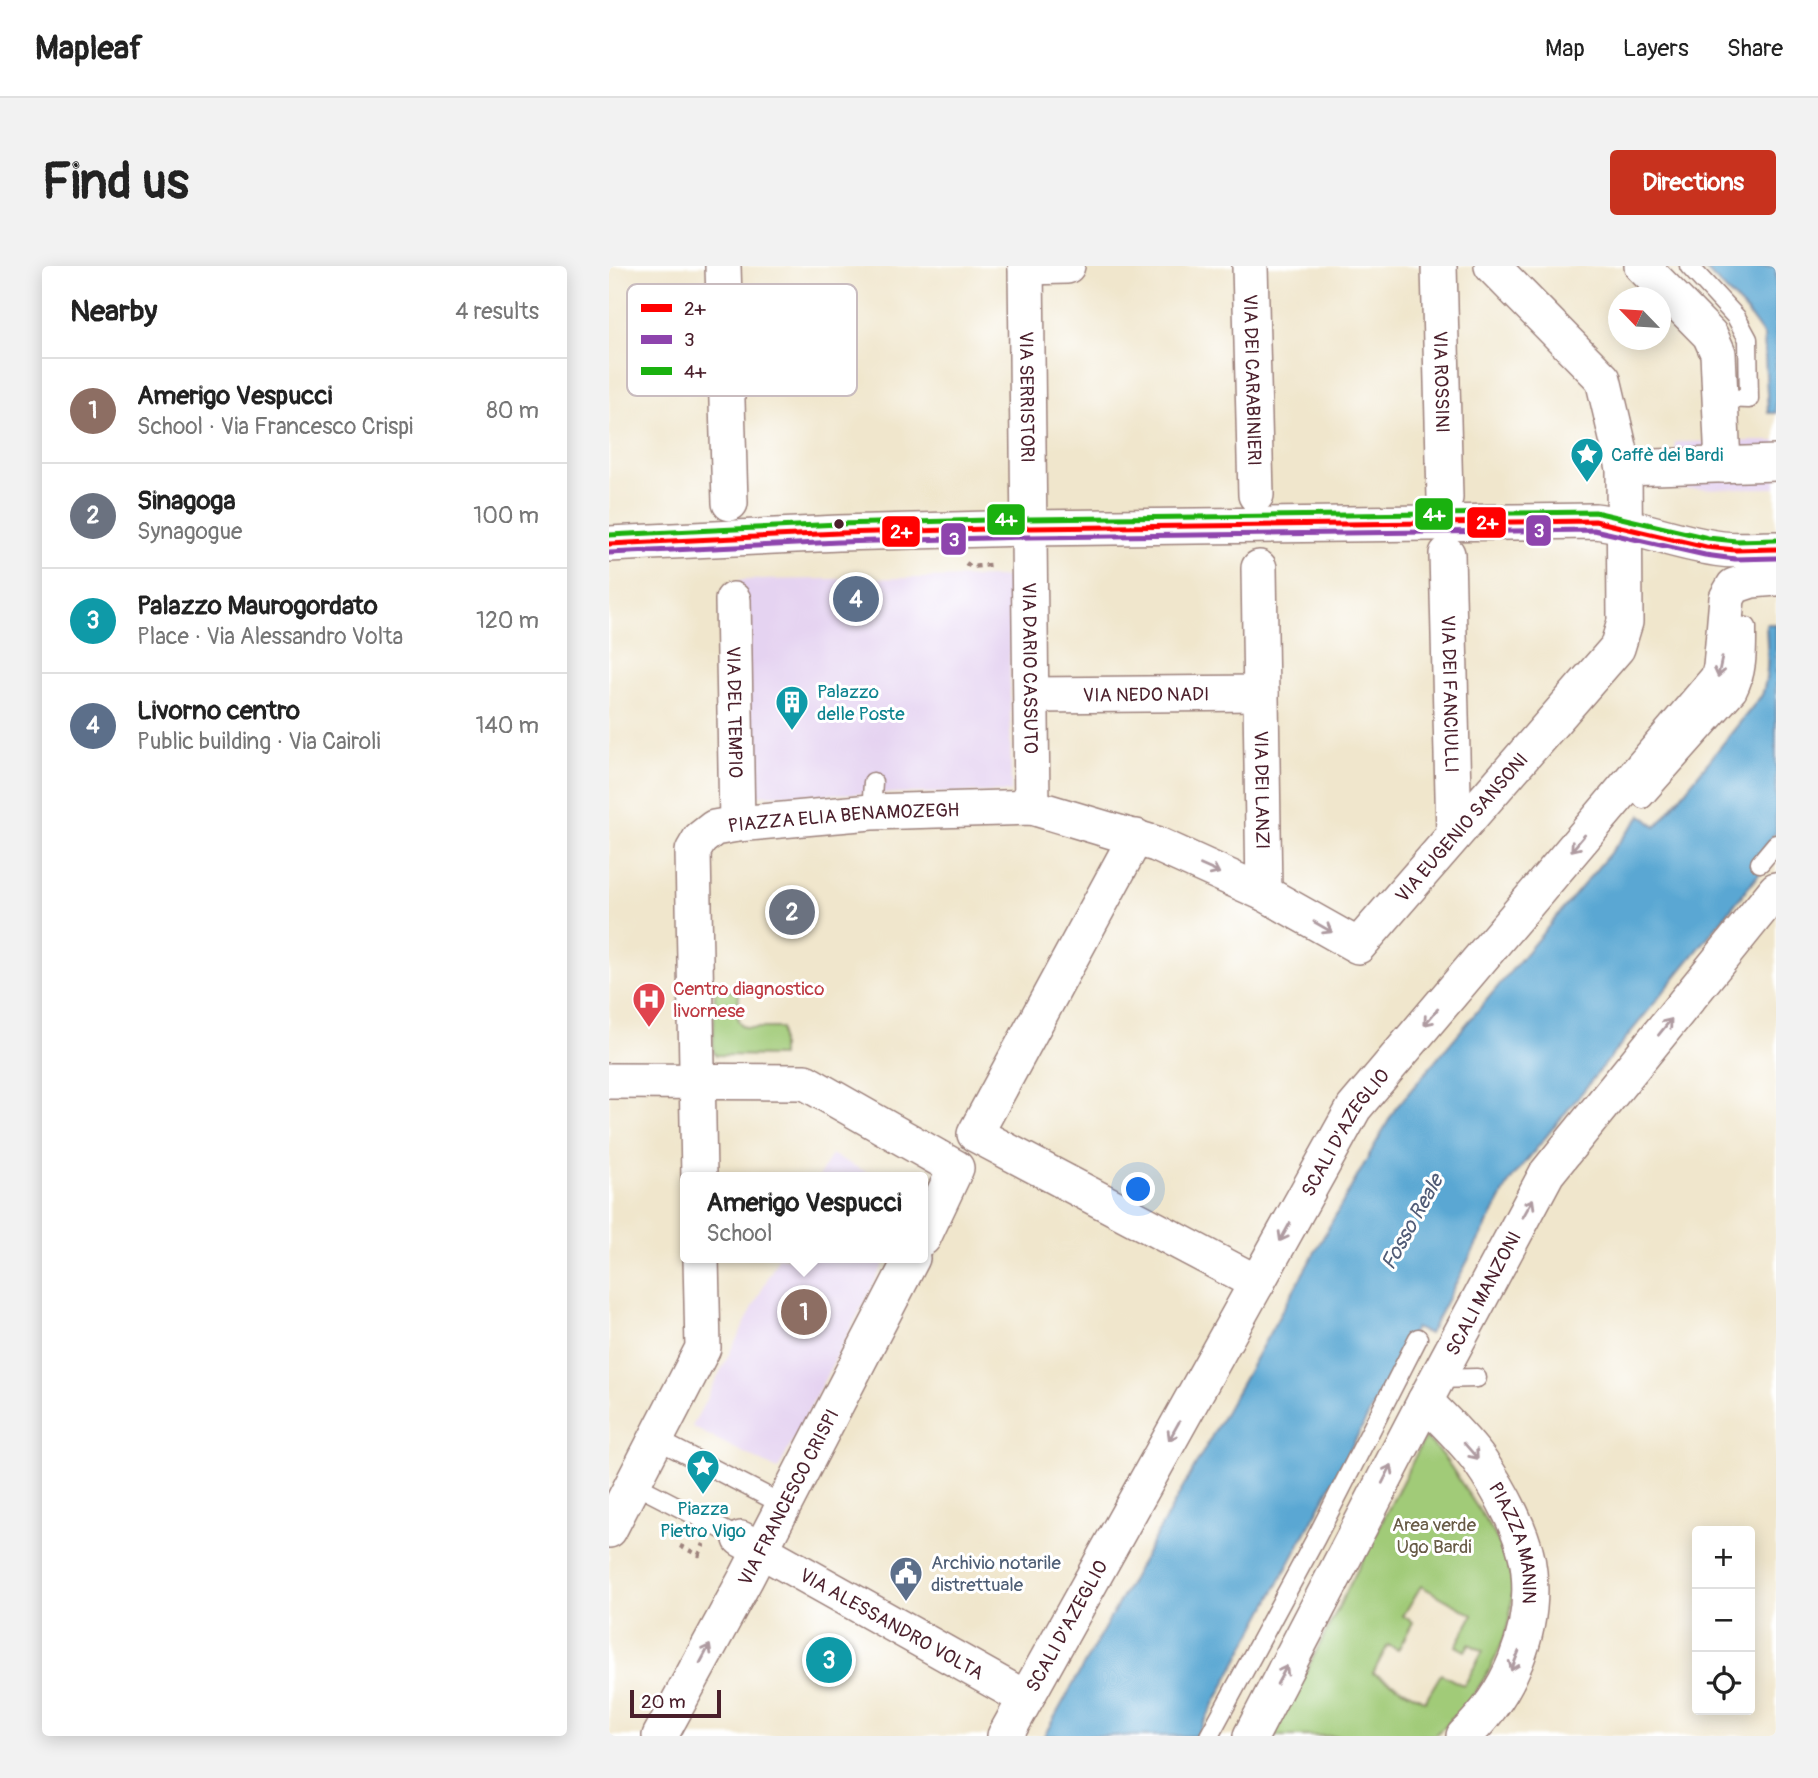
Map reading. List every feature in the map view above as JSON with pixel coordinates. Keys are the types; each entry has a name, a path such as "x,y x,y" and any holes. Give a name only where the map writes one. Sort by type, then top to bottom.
{"street":[{"path":"723,266 724,284"},
{"path":"1026,266 1067,266"},
{"name":"VIA SERRISTORI","path":"1026,266 1029,528"},
{"name":"VIA DEI CARABINIERI","path":"1250,266 1256,495"},
{"name":"VIA ROSSINI","path":"1439,266 1444,499"},
{"path":"1492,266 1603,379 1623,468 1624,524"},
{"path":"1643,266 1710,335 1717,353 1723,465"},
{"path":"727,396 730,503"},
{"path":"1623,468 1770,464"},
{"path":"609,544 839,533 1029,528 1595,521 1624,524 1721,549 1765,567"},
{"name":"VIA EUGENIO SANSONI","path":"1264,893 1358,946 1617,648 1625,622 1624,524"},
{"name":"VIA DARIO CASSUTO","path":"1029,528 1032,807"},
{"name":"VIA DEI FANCIULLI","path":"1447,554 1454,834"},
{"name":"SCALI D'AZEGLIO","path":"1005,1736 1354,1108 1718,678 1730,591 1765,567"},
{"name":"VIA DEI LANZI","path":"1259,568 1264,893"},
{"name":"VIA DEL TEMPIO","path":"733,600 737,824"},
{"name":"VIA NEDO NADI","path":"1032,695 1261,693"},
{"name":"PIAZZA ELIA BENAMOZEGH","path":"699,1172 693,850 700,839 714,828 872,797 1032,807 1146,841"},
{"path":"1257,1283 975,1134 1146,841 1264,893"},
{"name":"SCALI MANZONI","path":"1251,1736 1430,1390 1547,1173 1768,877"},
{"path":"609,1082 804,1083 956,1168 928,1227"},
{"path":"609,1530 703,1348 701,1263"},
{"name":"VIA FRANCESCO CRISPI","path":"660,1736 750,1544 784,1504 909,1263"},
{"name":"PIAZZA MANIN","path":"1430,1390 1479,1460 1520,1535 1529,1570 1530,1610 1518,1656 1495,1700 1464,1736"},
{"name":"VIA ALESSANDRO VOLTA","path":"750,1544 1025,1698"}],"lane":[{"path":"1689,266 1737,317 1748,339 1749,399 1721,414"},
{"path":"1643,799 1737,693 1743,682 1747,664 1747,627 1724,625"},
{"path":"1768,877 1776,844"},
{"path":"1209,1736 1297,1573 1418,1338"},
{"path":"1430,1390 1478,1378"},
{"path":"656,1439 784,1504"},
{"path":"634,1484 750,1544"},
{"path":"1297,1573 1327,1589"}],"path":[{"path":"679,1545 682,1539"},
{"path":"679,1545 684,1551"},
{"path":"679,1545 697,1555"}],"shaded area":[{"path":"1776,441 1776,488 1675,489 1675,442"},
{"name":"Palazzo delle Poste","path":"1009,577 1011,792 740,795 739,580"},
{"path":"831,1154 866,1172 822,1172"},
{"path":"775,1263 884,1263 778,1470 692,1427"}],"green space":[{"path":"715,985 726,985 726,990 739,991 738,1020 742,1026 781,1028 781,1056 716,1055 713,1051"},
{"name":"Area verde Ugo Bardi","path":"1425,1437 1448,1463 1487,1522 1509,1566 1512,1600 1501,1644 1491,1666 1465,1705 1433,1736 1273,1736","holes":["1421,1586 1473,1615 1456,1646 1465,1651 1469,1644 1483,1651 1464,1686 1441,1674 1425,1701 1373,1673 1388,1645 1398,1650 1413,1622 1403,1616"]}],"water":[{"path":"1702,266 1776,266 1776,413 1768,413 1764,336 1746,311"},
{"name":"Fosso Reale","path":"1766,624 1776,624 1776,832 1752,864 1760,873 1510,1181 1429,1334 1415,1328 1197,1736 1044,1736 1395,1109 1642,815 1656,827 1762,695 1767,669"}],"transit line":[{"name":"4+","path":"609,535 839,524 1029,519 1595,512 1708,538 1736,541 1776,540"},
{"name":"2+","path":"609,544 839,533 1029,528 1595,521 1706,547 1735,550 1776,549"},
{"name":"3","path":"609,553 839,542 1029,537 1594,530 1705,555 1735,559 1776,558"}],"place":[{"name":"Caffè dei Bardi","path":"1587,484"},
{"name":"Livorno centro","path":"856,599"},
{"name":"Palazzo delle Poste","path":"792,732"},
{"name":"Sinagoga","path":"792,912"},
{"name":"Centro diagnostico livornese","path":"649,1029"},
{"name":"Amerigo Vespucci","path":"804,1312"},
{"name":"Piazza Pietro Vigo","path":"703,1496"},
{"name":"Archivio notarile distrettuale","path":"906,1603"},
{"name":"Palazzo Maurogordato","path":"829,1660"}]}
